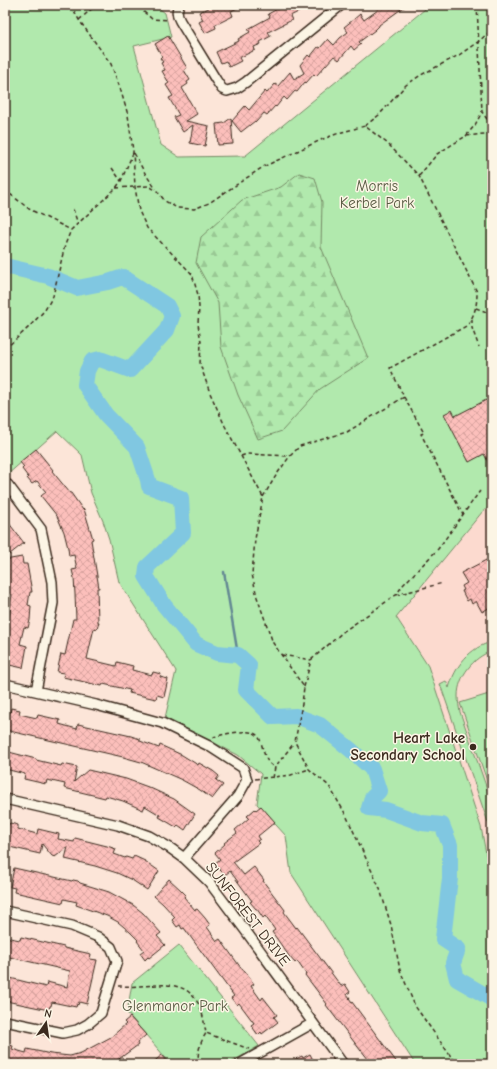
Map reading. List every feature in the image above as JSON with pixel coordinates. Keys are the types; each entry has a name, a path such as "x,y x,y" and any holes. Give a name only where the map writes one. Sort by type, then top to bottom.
{"street":[{"path":"179,5 177,16 216,80 222,88 227,91 237,88 341,5"},
{"path":"5,484 8,485 41,529 52,582 54,603 36,691"},
{"path":"5,684 162,722 209,746 243,768 247,780 238,796 184,858"},
{"name":"SUNFOREST DRIVE","path":"5,800 118,825 149,836 184,858 209,882 343,1064"},
{"path":"5,911 72,926 98,937 111,947 117,961 101,1013 88,1024 77,1030 63,1033 5,1021"},
{"path":"240,1064 313,1023"}],"path":[{"path":"71,5 79,20 113,70 128,115 133,151 135,187 139,211 147,228 192,274 198,295 200,364 210,393 225,426 263,497"},
{"path":"79,20 96,5"},
{"path":"132,5 137,6 152,19 180,21"},
{"path":"420,176 437,154 466,136 475,125 482,112 477,5"},
{"path":"133,151 146,175 165,201 177,208 194,209 209,203 263,167 323,139 365,126 378,116 406,85 421,75 459,55 492,30"},
{"path":"482,112 492,126"},
{"path":"365,126 388,144 420,176 477,292 476,308 468,325 390,368 424,433 421,434 463,514"},
{"path":"466,136 492,133"},
{"path":"5,348 29,327 45,310 53,296 65,245 71,230 116,188 121,181 133,151"},
{"path":"112,168 121,181"},
{"path":"116,188 149,186 157,191"},
{"path":"5,190 29,209 71,230"},
{"path":"73,209 78,224"},
{"path":"476,308 492,314"},
{"path":"472,319 472,328 479,347"},
{"path":"304,687 272,643 257,597 252,574 255,539 263,497 290,456 300,446 347,432 404,397"},
{"path":"241,456 247,454 290,456"},
{"path":"273,778 275,767 295,742 304,687 311,660 344,631 396,595 403,585 438,549 480,492"},
{"path":"396,595 443,583"},
{"path":"282,655 311,660"},
{"path":"209,746 214,737 230,733 254,732 258,736 270,765 275,767"},
{"path":"295,742 309,769 329,786 346,815 380,890 391,924 400,970 415,1006 452,1058 460,1064"},
{"path":"247,780 291,775 309,769"},
{"path":"110,985 138,987 161,984 173,985 185,989 192,995 198,1002 206,1033 200,1043 198,1064"},
{"path":"206,1033 248,1049 256,1055"}],"shaded area":[{"name":"Heart Lake Secondary School","path":"492,506 492,886 481,827 428,666 396,617 483,511"}],"green space":[{"name":"Morris Kerbel Park","path":"5,5 155,5 165,13 171,37 134,46 161,145 179,157 245,156 430,5 492,5 492,506 483,511 396,617 428,666 481,827 492,886 492,1064 415,1064 291,873 286,836 257,804 261,774 238,755 165,718 176,671 119,582 109,539 91,493 82,455 57,431 7,475 5,474"},
{"path":"299,173 315,178 322,202 321,247 368,358 320,389 282,431 258,439 238,395 221,347 218,303 196,263 201,237 242,200 281,187"},
{"path":"492,642 492,651 485,654 473,663 464,675 459,689 458,702 460,712 492,803 492,834 440,684 446,681 449,688 455,672 464,659 477,648"},
{"path":"492,693 492,795 460,703"},
{"name":"Glenmanor Park","path":"179,945 259,1046 228,1064 171,1064 127,1013 132,983"}],"building":[{"path":"208,5 244,5 231,11 233,16 215,25 216,28 205,33 199,22 203,20 199,12 209,8"},
{"path":"280,5 313,5 290,16 292,20 268,32 271,36 260,42 261,44 254,47 255,50 239,58 241,61 229,67 226,61 221,63 216,52 239,41 238,39 250,32 248,29 270,17 268,14 281,7"},
{"path":"382,5 407,5 379,25 375,30 359,42 361,44 354,50 351,46 339,60 334,56 316,76 314,74 297,92 295,91 287,100 284,97 267,115 264,113 256,122 255,121 241,132 232,121 245,106 249,110 265,91 267,93 275,84 278,86 290,72 294,79 304,73 300,65 308,55 310,57 318,47 320,48 328,39 334,45 348,32 344,27 360,14 364,20 378,10 377,8"},
{"path":"168,36 187,68 184,70 190,80 187,82 188,84 182,88 197,114 186,121 209,126 205,146 190,143 193,125 183,132 174,117 179,115 169,98 173,96 166,85 169,83 162,71 165,70 161,63 163,62 160,58 162,56 155,44"},
{"path":"231,118 233,144 218,145 216,124 224,123"},
{"path":"492,397 492,469 484,454 469,462 444,414 452,410 455,416"},
{"path":"36,449 83,510 84,509 93,539 91,540 99,588 97,588 99,622 97,629 94,628 87,659 116,666 117,662 133,666 132,670 152,675 153,672 161,674 160,677 168,679 164,697 157,695 156,699 129,693 130,690 103,684 102,686 63,677 64,673 57,672 61,654 65,655 73,619 76,619 74,578 72,570 77,569 74,555 69,556 64,532 57,516 41,496 46,492 37,481 32,484 22,469 24,467 20,462"},
{"path":"5,518 24,543 5,558"},
{"path":"22,557 23,564 27,564 32,592 30,592 28,605 31,606 30,620 28,628 24,627 20,644 27,646 23,668 5,664 5,633 12,594 9,595 5,560"},
{"path":"492,557 492,606 482,612 476,601 472,604 470,599 467,601 462,591 464,590 462,586 467,583 461,573"},
{"path":"11,708 20,710 19,714 37,718 38,715 60,720 59,724 77,729 78,724 131,736 159,748 160,745 182,755 198,765 199,763 213,771 219,776 216,780 223,785 212,799 182,780 141,762 5,730 5,712 10,713"},
{"path":"5,751 61,766 62,764 77,767 74,782 88,770 126,779 174,799 195,814 185,830 178,825 176,827 159,817 160,815 145,806 143,810 123,801 106,796 105,798 64,788 65,784 47,780 46,784 24,779 25,774 5,769"},
{"path":"261,806 275,822 258,836 260,839 257,841 259,843 233,862 244,875 254,867 285,910 284,912 341,986 345,984 350,992 347,994 349,998 398,1064 372,1064 326,1005 327,1004 305,975 306,974 297,961 295,963 289,956 272,932 275,930 265,916 263,918 250,902 252,901 230,871 225,875 214,864 220,859 215,853 225,844 224,843 237,833 235,830 249,818 247,816"},
{"path":"5,823 18,825 18,829 37,834 38,829 59,834 58,839 74,842 75,838 107,846 116,849 114,854 132,859 134,856 145,861 159,871 147,890 132,880 117,873 65,859 68,847 55,857 52,856 42,844 40,854 5,846"},
{"path":"14,868 78,881 80,883 109,892 133,905 143,913 161,933 157,936 165,945 145,960 140,953 144,950 137,941 138,940 118,922 107,916 76,905 77,902 64,899 63,903 14,892 15,888 10,887"},
{"path":"169,879 186,895 184,897 195,910 197,909 205,918 210,925 207,927 217,941 220,939 254,984 251,986 261,1000 263,997 277,1015 274,1017 278,1022 262,1034 261,1032 258,1035 251,1025 254,1023 239,1003 237,1005 231,998 234,996 184,928 182,929 180,925 177,927 172,920 175,917 154,896"},
{"path":"5,937 20,940 21,937 91,954 90,959 97,960 87,1004 79,1002 76,1007 52,1002 49,1010 6,1001 10,978 46,987 47,982 67,987 70,971 5,956"},
{"path":"130,1017 146,1035 137,1043 138,1045 112,1064 5,1064 8,1054 5,1053 5,1044 13,1046 12,1049 26,1053 27,1049 70,1056 81,1053 111,1037 126,1024 124,1022"},
{"path":"310,1054 315,1064 286,1064 302,1056 303,1058"},
{"path":"162,1055 170,1064 151,1064"}],"waterway":[{"path":"5,266 48,276 77,288 108,282 123,277 167,306 172,316 167,330 130,370 100,359 92,361 87,371 85,385 106,415 137,447 149,486 181,498 183,533 147,567 146,576 164,605 196,644 217,653 238,655 249,665 246,690 273,717 296,716 320,725 372,769 379,791 372,798 369,808 386,810 422,823 442,825 450,845 450,878 443,939 458,949 453,963 457,979 492,999"},
{"path":"224,572 238,655"}],"place":[{"name":"Heart Lake Secondary School","path":"473,747"}]}
